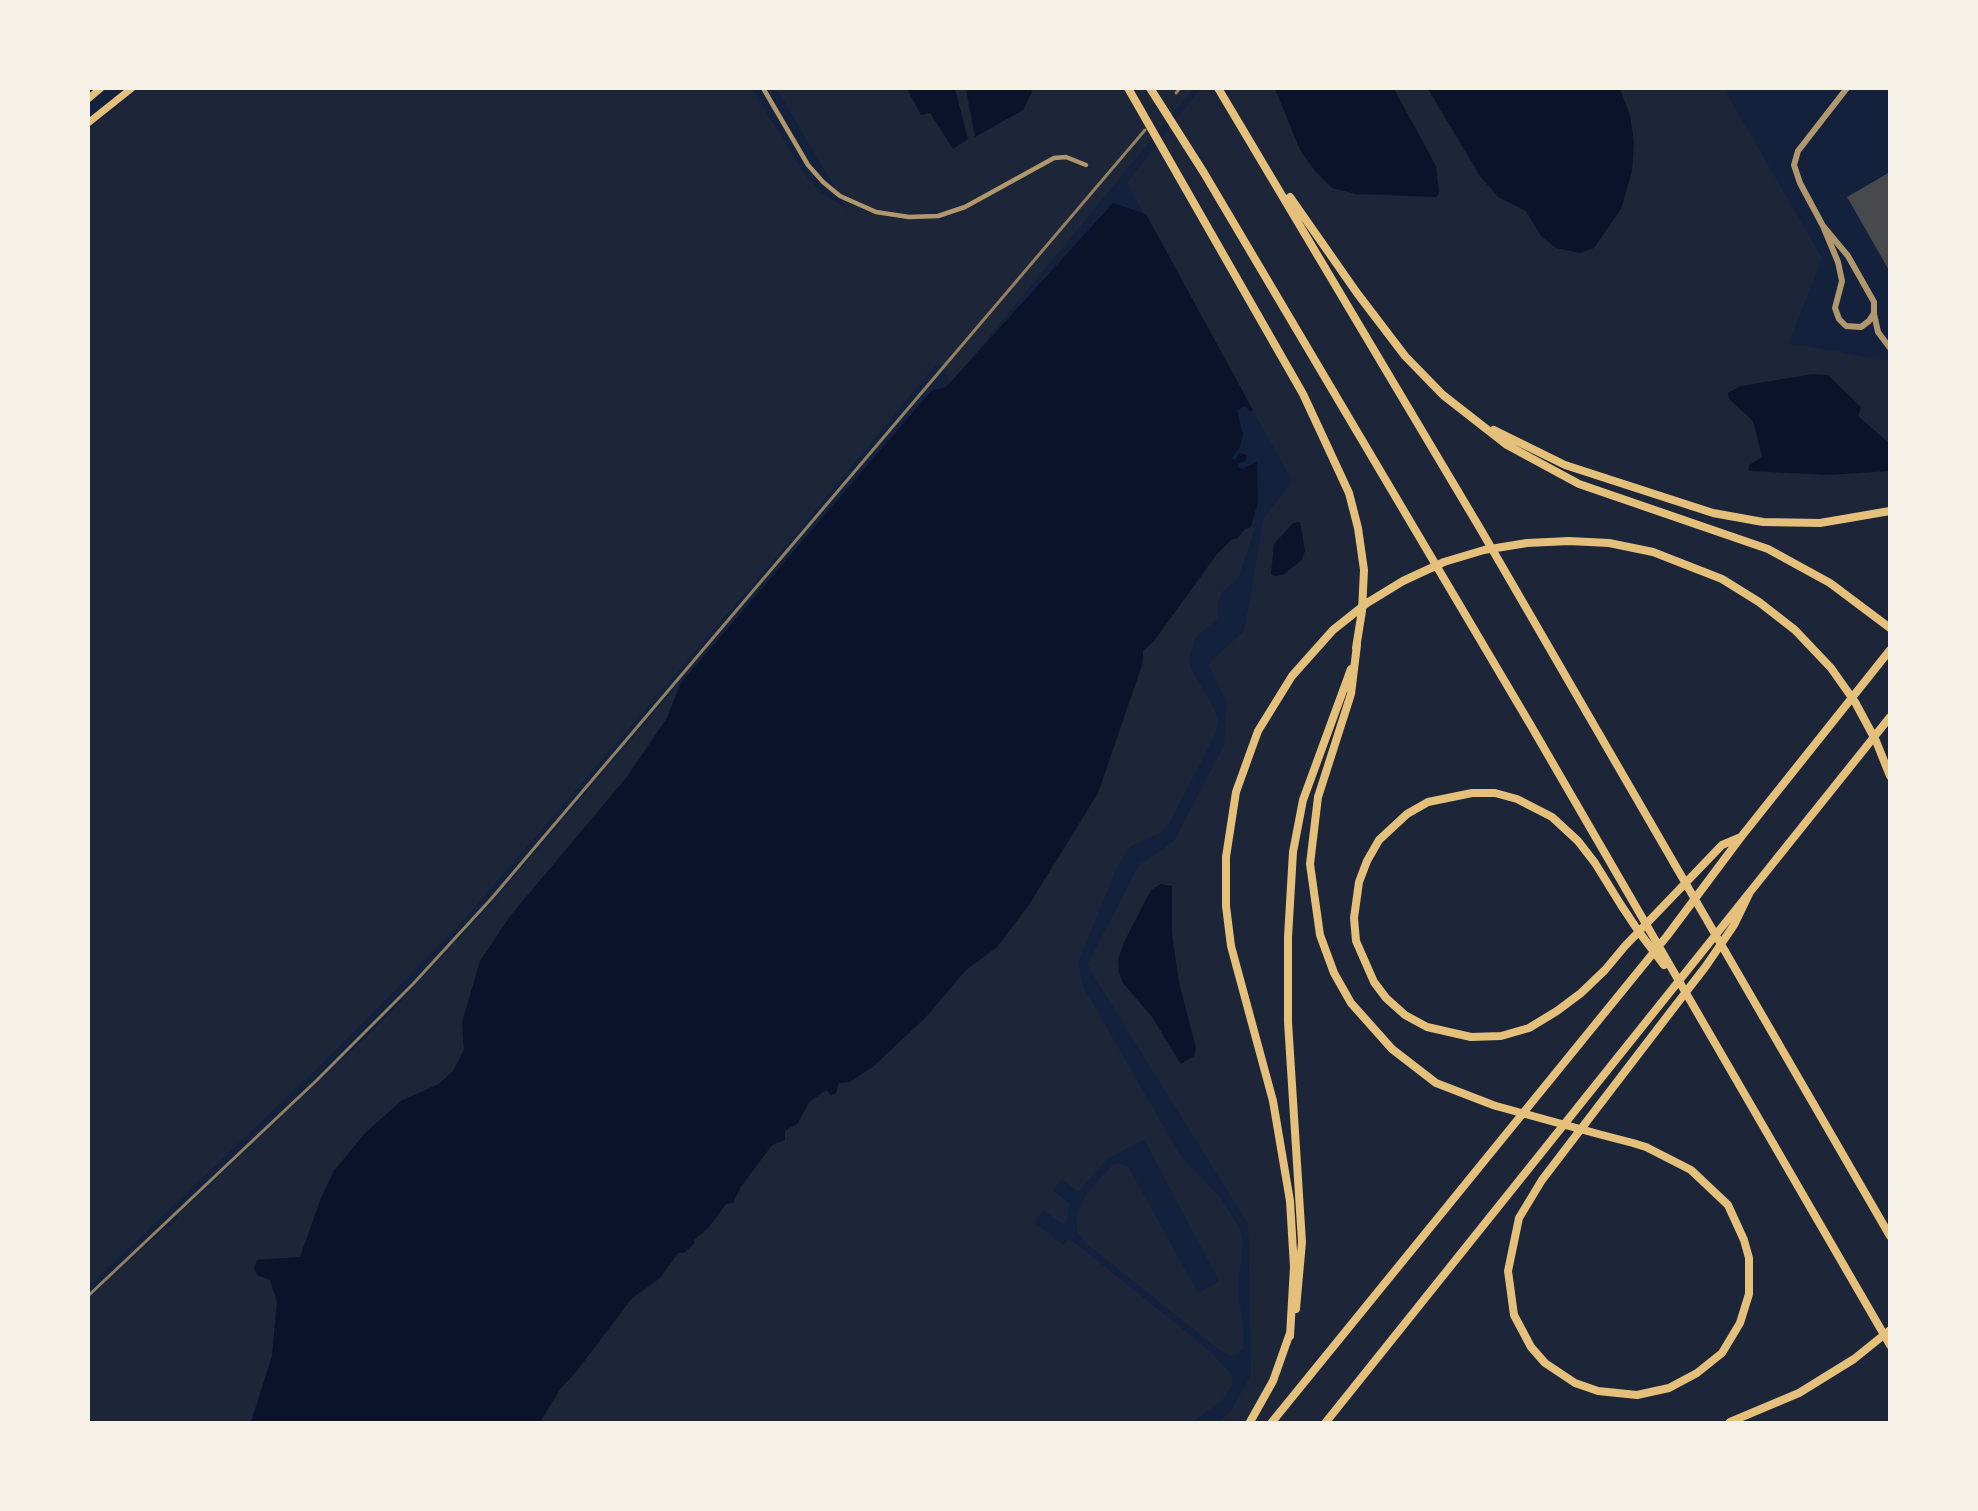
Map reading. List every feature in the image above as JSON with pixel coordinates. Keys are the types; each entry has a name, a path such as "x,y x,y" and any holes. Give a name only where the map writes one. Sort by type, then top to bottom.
{"highway":[{"path":"1128,88 1322,429 1354,512 1361,547 1364,581 1359,633 1351,694 1318,797 1310,864 1320,935 1334,974 1351,1003 1392,1049 1436,1083 1496,1106 1602,1135 1646,1147 1704,1180 1728,1205 1738,1222 1749,1258 1749,1294 1745,1310 1722,1353 1710,1365 1684,1382 1637,1395 1598,1391 1575,1383 1545,1363 1531,1347 1514,1315 1509,1288 1512,1242 1519,1218 1542,1180 1706,966 1734,925 1749,894"},
{"path":"1150,88 1196,160 1426,548 1890,1346"},
{"path":"1218,88 1481,530 1890,1236"},
{"path":"1258,153 1392,340 1431,382 1468,416 1507,445 1563,477 1622,500 1732,536 1790,560 1848,594 1886,625"},
{"path":"1468,416 1565,465 1713,513 1763,522 1820,523 1890,511"},
{"path":"1290,1336 1294,1254 1287,1182 1273,1101 1233,953 1227,913 1225,873 1233,807 1246,759 1265,717 1298,668 1327,636 1358,609 1422,572 1454,559 1497,547 1569,541 1609,543 1642,550 1712,574 1747,593 1781,618 1812,646 1838,677 1863,717 1890,776"},
{"path":"1250,1422 1273,1381 1290,1336 1300,1286 1302,1242 1288,1022 1288,938 1293,852 1303,801 1344,692 1357,645"},
{"path":"1272,1422 1667,936 1741,837 1890,650"},
{"path":"1326,1422 1890,717"},
{"path":"1683,989 1628,915 1586,851 1552,817 1517,799 1495,793 1472,793 1428,802 1393,826 1380,840 1367,861 1359,882 1354,918 1356,941 1374,982 1386,999 1405,1015 1427,1028 1471,1037 1501,1036 1529,1028 1581,993 1722,845 1741,837"},
{"path":"1730,1422 1799,1393 1854,1359 1890,1330"}],"main road":[{"path":"88,99 101,88"},
{"path":"88,123 132,88"}],"street":[{"path":"763,88 808,165 823,182 840,196 876,212 909,217 938,216 970,205 1054,158 1066,157 1086,165"},
{"path":"1847,88 1798,151 1794,165 1802,187 1823,226 1842,281 1834,308 1839,319 1846,326 1861,327 1874,313"},
{"path":"1823,226 1848,256 1874,302 1875,324 1890,348"}],"shaded area":[{"path":"138,89 752,89 805,175 821,192 848,210 777,89 1193,89 951,383 938,362 777,556 461,923 331,1055 89,1286 89,128"},
{"path":"907,89 955,89 968,139 953,149 930,113 921,115"},
{"path":"966,89 1031,89 1032,92 1023,110 975,137"},
{"path":"1200,89 1724,89 1822,258 1789,343 1889,361 1889,1422 1219,1422 1231,1411 1251,1375 1248,1224 1087,965 1139,865 1174,841 1224,745 1227,703 1208,664 1244,631 1264,518 1292,481 1127,183"},
{"path":"1275,89 1394,89 1436,166 1439,194 1436,197 1356,194 1332,188 1315,171 1300,150"},
{"path":"1428,89 1620,89 1630,115 1634,142 1632,171 1621,209 1594,248 1580,253 1556,248 1541,236 1526,211 1498,197 1480,176"},
{"path":"1113,203 1146,214 1253,410 1250,411 1245,406 1237,410 1243,434 1240,447 1232,458 1235,461 1239,453 1247,455 1246,461 1238,463 1238,467 1242,469 1257,462 1258,501 1251,527 1245,529 1238,538 1231,540 1217,554 1154,641 1143,651 1142,665 1098,793 1030,903 997,947 966,970 925,1018 874,1066 850,1082 839,1083 836,1093 831,1095 826,1090 809,1102 798,1123 785,1131 785,1140 772,1145 740,1188 733,1203 726,1204 709,1227 694,1240 694,1244 684,1253 678,1253 660,1278 631,1299 576,1372 561,1388 540,1422 251,1422 272,1356 277,1302 270,1280 257,1275 254,1268 257,1260 300,1257 321,1198 334,1171 365,1133 401,1101 439,1084 453,1071 464,1050 462,1023 480,961 510,916 626,778 667,718 681,683 931,391 946,387"},
{"path":"1813,374 1828,375 1861,407 1858,416 1889,443 1889,471 1829,475 1749,471 1749,465 1762,457 1753,421 1729,399 1728,393 1741,386"},
{"path":"1300,522 1305,551 1302,560 1284,574 1275,576 1271,574 1274,544 1293,523"},
{"path":"1255,528 1238,579 1222,592 1218,603 1218,618 1196,637 1189,658 1191,669 1215,710 1218,721 1215,735 1169,824 1158,834 1131,846 1118,865 1078,963 1084,988 1180,1155 1221,1198 1239,1227 1243,1243 1238,1290 1244,1332 1243,1349 1231,1356 1218,1349 1087,1244 1077,1232 1076,1216 1087,1193 1112,1166 1118,1163 1128,1166 1198,1293 1219,1281 1144,1139 1106,1160 1078,1192 1062,1179 1053,1190 1069,1203 1067,1223 1062,1224 1044,1210 1034,1222 1063,1245 1069,1238 1210,1351 1232,1375 1232,1385 1223,1399 1193,1422 540,1422 561,1388 576,1372 631,1299 660,1278 679,1252 709,1227 726,1204 733,1203 740,1188 772,1145 784,1131 798,1123 809,1102 895,1045 925,1018 966,970 997,947 1030,903 1098,793 1142,665 1143,651 1154,641 1217,554 1231,540 1238,538 1245,529"},
{"path":"680,682 667,718 626,778 480,961 462,1023 464,1050 453,1071 439,1084 401,1101 334,1171 321,1198 300,1257 257,1260 254,1268 257,1275 270,1280 277,1302 272,1356 251,1422 89,1422 88,1299 164,1229 175,1222 179,1214 381,1023 491,904"},
{"path":"1161,884 1172,886 1172,933 1179,983 1196,1048 1194,1056 1181,1064 1152,1017 1123,983 1119,973 1118,960 1124,942 1151,890"}],"building":[{"path":"1890,172 1890,272 1847,197"}],"railway":[{"path":"1176,93 1180,88"},
{"path":"88,1296 317,1080 413,984 491,899 1145,130"}]}
